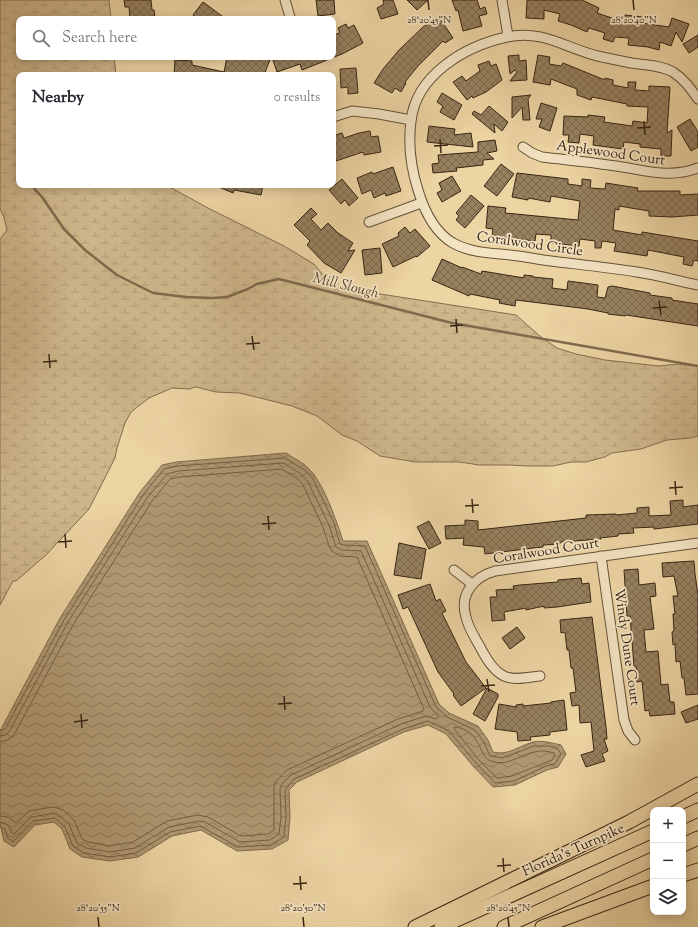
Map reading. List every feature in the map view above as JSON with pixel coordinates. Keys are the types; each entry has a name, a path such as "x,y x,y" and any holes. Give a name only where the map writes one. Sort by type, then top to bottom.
{"highway":[{"path":"415,927 629,822 698,784"},
{"path":"686,816 698,810"},
{"name":"Florida's Turnpike","path":"441,927 650,832"},
{"path":"686,844 698,838"},
{"path":"504,927 650,860"},
{"path":"686,874 698,870"},
{"path":"542,927 650,887"}],"street":[{"path":"285,0 290,16"},
{"path":"502,0 508,36"},
{"name":"Coralwood Circle","path":"698,99 684,81 668,70 654,66 595,56 557,41 536,35 508,36 466,51 441,68 419,97 411,120 409,148 414,177 422,203 435,228 453,243 480,253 512,255 639,272 698,285"},
{"path":"336,116 352,111 380,114 411,120"},
{"name":"Applewood Court","path":"523,146 532,153 542,157 617,166 662,174 679,173 698,168"},
{"path":"369,222 422,203"},
{"name":"Coralwood Court","path":"472,584 479,578 495,571 698,543"},
{"name":"Windy Dune Court","path":"601,556 624,720 628,731 635,740"},
{"path":"454,570 472,584 464,600 466,617 483,652 492,665 500,673 509,678 540,676"}],"green space":[{"name":"Mill Slough","path":"0,0 109,0 111,16 16,16 16,60 114,60 116,72 16,72 16,188 171,188 284,246 314,264 328,281 348,289 516,315 541,337 557,348 576,354 605,360 659,366 678,364 698,366 698,436 667,440 641,449 612,453 605,457 586,462 571,462 553,466 479,465 460,462 415,462 380,456 357,441 342,435 317,416 292,406 240,393 216,392 196,387 189,389 172,388 149,398 131,412 125,423 115,458 89,509 46,555 16,581 13,581 0,605 0,239 7,230 4,217 0,209"}],"water":[{"path":"286,453 304,464 314,475 329,503 343,541 367,541 439,704 449,713 478,726 488,740 493,752 509,752 536,741 561,745 566,754 558,767 547,770 515,785 493,787 446,734 428,725 404,732 297,782 289,790 290,817 288,840 272,849 237,851 201,830 172,836 138,857 110,861 82,857 70,849 62,829 54,822 35,825 14,847 4,841 0,824 0,731 60,618 140,492 162,465 176,462"}],"building":[{"path":"124,0 151,0 152,10 154,10 155,16 130,16 129,7 125,7"},
{"path":"316,0 334,0 335,14 318,16"},
{"path":"383,0 393,0 398,14 381,19 377,8 384,4"},
{"path":"407,0 428,0 417,10"},
{"path":"452,0 477,0 480,9 485,7 487,14 479,16 482,26 463,31 458,10 456,11"},
{"path":"527,0 582,0 599,8 597,13 624,22 625,15 642,17 642,23 669,27 672,18 689,24 682,42 676,32 671,46 660,42 659,50 648,47 628,45 629,38 615,37 613,42 603,39 605,33 589,28 587,32 558,21 560,14 544,10 544,19 526,18"},
{"path":"203,2 222,16 194,16 193,15"},
{"path":"439,17 453,38 445,43 443,41 418,66 405,82 406,83 401,92 395,88 392,93 374,83 383,69 399,50 423,27"},
{"path":"346,24 348,28 354,25 363,43 336,56 336,34 340,33 338,28"},
{"path":"698,35 698,47 689,53 683,44"},
{"path":"519,55 519,61 526,60 527,80 510,81 517,72 515,70 510,74 508,56"},
{"path":"538,55 550,57 549,64 561,66 563,63 605,80 605,78 613,80 613,85 628,88 628,82 636,82 635,90 649,91 649,86 670,87 667,133 672,130 671,156 661,156 661,149 640,147 640,144 624,142 623,149 593,145 594,136 580,134 579,143 568,142 569,135 563,135 564,116 588,117 588,115 605,117 604,122 632,126 633,121 647,123 648,107 627,106 627,104 592,97 591,100 577,95 577,89 551,79 550,85 533,82"},
{"path":"175,60 192,61 192,65 224,72 174,72"},
{"path":"226,60 270,60 265,72 224,72"},
{"path":"273,60 327,60 302,70 300,64 277,72"},
{"path":"489,61 491,66 496,64 502,80 486,92 473,98 472,96 467,100 453,82 462,76 466,81 480,71 478,65"},
{"path":"356,68 358,93 348,94 348,87 341,88 340,69"},
{"path":"442,93 462,105 454,120 440,112 443,106 437,102"},
{"path":"531,95 528,99 530,120 523,120 522,107 512,118 512,97"},
{"path":"541,103 557,108 550,131 539,127 542,119 536,119"},
{"path":"489,106 508,122 502,131 494,124 495,133 472,114 474,111 481,115"},
{"path":"690,119 698,132 698,147 691,151 677,127"},
{"path":"429,126 455,129 454,135 471,133 473,147 427,142"},
{"path":"370,131 371,137 378,136 381,152 364,155 363,152 336,161 336,135 342,133 344,138"},
{"path":"495,140 497,151 487,153 494,159 483,160 483,165 456,168 457,171 433,173 432,164 439,163 438,155 478,152 478,142"},
{"path":"501,164 514,174 497,196 484,186"},
{"path":"393,167 401,191 386,196 385,193 374,198 371,190 362,194 357,178 372,172 373,174"},
{"path":"517,173 568,179 568,184 582,186 582,179 591,180 590,188 605,189 606,183 638,188 637,191 680,191 680,195 698,194 698,215 672,217 649,216 649,211 619,206 619,210 615,209 613,230 642,235 642,232 698,241 698,261 694,260 692,266 683,264 684,257 648,250 647,256 614,251 616,243 602,241 601,248 595,248 595,241 580,239 579,246 551,243 551,235 536,234 535,241 492,236 493,229 486,228 488,206 506,208 505,213 578,220 580,201 551,196 550,202 512,197"},
{"path":"452,176 461,191 442,202 437,193 442,190 439,183"},
{"path":"342,179 358,198 349,206 345,200 341,204 329,190 331,188 336,188 336,184"},
{"path":"221,188 262,188 261,195 234,190 233,193"},
{"path":"471,195 484,206 465,228 456,220 459,216 456,213"},
{"path":"311,208 317,214 311,219 321,230 328,223 338,233 353,243 348,251 355,250 341,273 324,263 307,245 310,241 294,225"},
{"path":"405,227 410,233 415,229 430,246 417,257 416,256 393,267 382,244 399,236 398,233"},
{"path":"380,248 382,273 365,275 362,250"},
{"path":"442,259 462,268 481,274 482,271 524,278 524,275 553,279 552,288 567,290 568,281 598,285 597,297 605,298 608,287 612,286 650,293 650,295 672,298 672,300 698,304 698,326 626,315 608,314 588,309 516,300 515,306 499,303 500,300 470,294 469,296 432,280"},
{"path":"683,500 683,507 698,505 698,524 654,529 654,527 633,528 634,533 618,534 618,536 600,538 601,539 560,542 560,544 543,545 543,547 485,554 484,547 463,545 464,538 446,539 445,526 465,525 465,520 478,521 478,530 586,518 586,515 637,513 637,508 649,507 649,516 671,515 670,501"},
{"path":"429,521 441,543 429,549 417,527"},
{"path":"399,543 426,549 421,579 394,575"},
{"path":"694,561 698,595 698,694 686,695 680,661 676,662 675,644 673,645 673,614 675,614 673,596 678,596 674,576 663,577 662,563"},
{"path":"638,569 639,585 655,583 656,596 650,597 654,629 644,630 646,652 658,651 661,685 668,684 670,702 674,702 675,714 650,716 649,710 645,711 642,681 637,682 636,666 634,666 630,616 627,616 624,570"},
{"path":"581,578 582,584 589,583 591,602 557,607 544,608 544,606 526,610 526,608 504,612 505,620 492,621 490,597 497,597 496,590 514,589 513,586 520,585 558,582 558,580"},
{"path":"430,584 436,601 440,599 446,611 442,613 466,662 486,688 461,706 438,672 408,607 403,609 398,595"},
{"path":"592,617 606,727 607,739 604,739 608,751 602,754 605,761 586,767 581,755 594,751 591,722 580,723 579,705 572,706 570,693 576,692 573,668 571,668 569,650 567,650 565,632 561,633 560,620"},
{"path":"517,627 525,638 510,649 502,638"},
{"path":"487,688 498,694 498,697 485,721 473,714"},
{"path":"564,700 567,730 550,732 550,735 530,737 531,740 518,741 517,732 495,729 499,704 516,707 516,705 523,704 523,706"},
{"path":"698,705 698,719 686,723 681,712"}],"waterway":[{"name":"Mill Slough","path":"34,188 42,197 64,229 85,250 117,275 153,293 186,297 227,297 257,284 279,279 452,323 698,366"}]}
